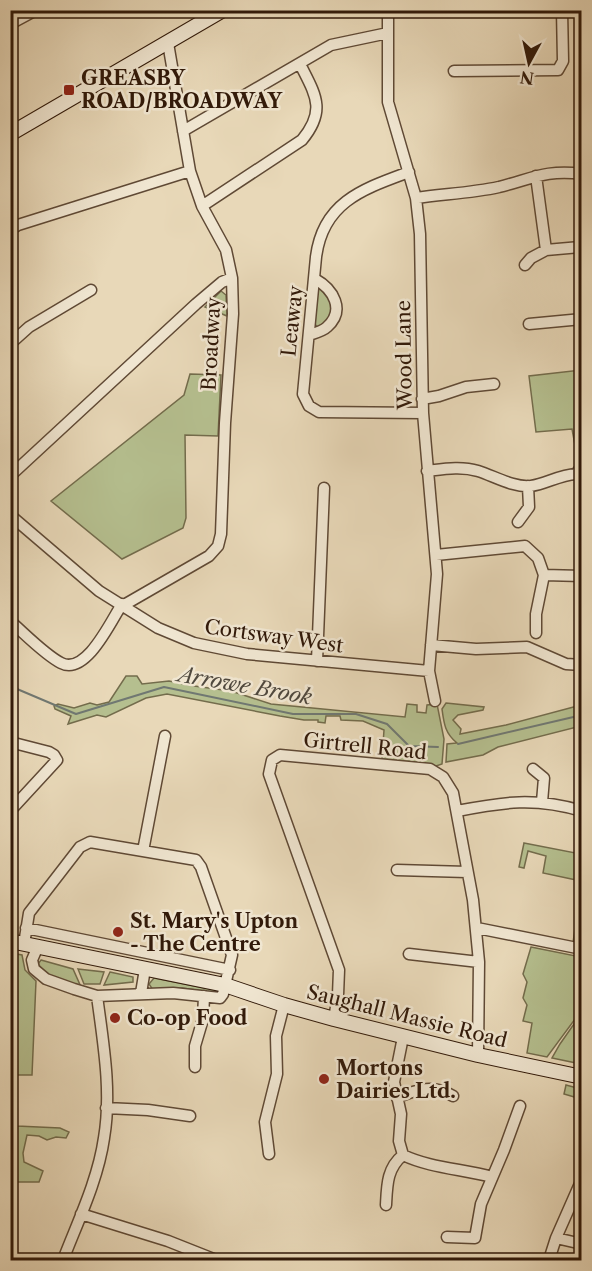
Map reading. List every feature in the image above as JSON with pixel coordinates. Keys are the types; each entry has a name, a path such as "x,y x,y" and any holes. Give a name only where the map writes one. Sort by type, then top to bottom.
{"main road":[{"path":"11,134 223,10"},
{"name":"Saughall Massie Road","path":"24,944 225,985 284,1005 403,1037 582,1077"}],"street":[{"path":"10,24 36,10"},
{"name":"Wood Lane","path":"388,10 388,102 416,198 420,234 422,399 437,574 429,671 435,701"},
{"path":"454,71 558,70 563,61 562,10"},
{"path":"183,131 332,45 388,33"},
{"name":"Broadway","path":"123,604 209,556 218,546 221,534 225,423 233,314 232,278 226,250 202,206 190,171 168,43"},
{"path":"202,206 302,140 310,131 317,113 316,97 300,64"},
{"path":"10,149 11,134"},
{"path":"10,230 18,225 190,171"},
{"path":"416,198 500,187 561,171 582,174"},
{"name":"Leaway","path":"409,172 359,192 337,208 320,236 303,394 309,406 319,412 423,412"},
{"path":"536,176 546,250"},
{"path":"525,265 531,258 546,250 580,247"},
{"path":"10,476 196,304 222,282 232,278"},
{"path":"309,335 327,327 332,320 336,306 333,293 315,279"},
{"path":"10,344 29,327 91,290"},
{"path":"529,324 582,319"},
{"path":"422,399 466,387 494,384"},
{"path":"427,471 456,467 476,470 528,486 579,470 582,484"},
{"path":"518,522 529,507 528,486"},
{"path":"317,661 324,488"},
{"name":"Cortsway West","path":"10,515 93,586 158,628 194,643 247,654 429,671"},
{"path":"436,555 525,546 538,558 544,575 536,614 536,633"},
{"path":"544,575 582,576"},
{"path":"10,621 62,663 73,664 86,659 123,604"},
{"path":"431,645 476,649 526,647 566,664 582,665"},
{"path":"143,851 165,736"},
{"path":"10,742 49,752 57,760 10,810"},
{"name":"Girtrell Road","path":"334,1019 340,974 269,774 272,760 280,755 430,769 437,772 449,784 457,811 477,928 480,1026 478,1055"},
{"path":"533,770 549,775 542,802"},
{"path":"457,811 513,802 542,802 582,811"},
{"path":"90,842 143,851 196,860 199,864 232,955 230,970 220,998 173,993 97,996 55,983 34,969 33,960 24,944 29,913 84,844 90,842"},
{"path":"397,870 467,872"},
{"path":"26,928 230,970"},
{"path":"477,928 582,949"},
{"path":"409,954 479,962"},
{"path":"141,993 145,969"},
{"path":"63,1260 102,1149 106,1108 106,1073 97,996"},
{"path":"195,1067 195,1046 203,1019 204,996"},
{"path":"269,1154 265,1122 277,1074 276,1036 284,1005"},
{"path":"403,1037 394,1082 401,1114 399,1141 403,1155 418,1162 492,1177"},
{"path":"397,1098 414,1090 429,1088 443,1090 453,1096"},
{"path":"447,1237 475,1238 481,1204 520,1106"},
{"path":"106,1108 148,1110 190,1116"},
{"path":"386,1205 390,1170 394,1162 403,1155"},
{"path":"549,1260 556,1238 582,1179"},
{"path":"81,1214 168,1241 216,1260"},
{"path":"556,1238 582,1244"}],"green space":[{"path":"318,285 333,304 328,322 318,328 314,323"},
{"path":"221,291 226,295 227,316 205,307"},
{"path":"581,370 581,382 577,396 582,398 581,460 578,461 572,429 536,432 529,376"},
{"path":"190,374 221,375 218,436 185,435 186,518 183,528 122,559 51,501 184,395"},
{"path":"126,676 137,676 142,684 169,681 231,691 271,704 405,717 407,704 417,705 417,712 426,713 427,705 437,704 444,739 442,764 436,766 382,759 384,730 363,721 341,720 340,716 326,716 325,723 167,694 146,698 106,717 97,715 68,724 71,716 55,709 54,706 58,704 74,708 90,703 97,705 109,702"},
{"path":"446,703 484,707 483,710 458,715 453,720 461,729 460,734 506,725 581,705 581,726 498,747 483,755 446,762 447,744 457,743 450,736 444,724 442,709"},
{"path":"524,843 581,854 581,881 543,873 546,856 528,851 524,868 519,867"},
{"path":"576,922 581,923 581,945 573,943"},
{"path":"531,947 581,957 581,1011 547,1057 527,1053 532,1023 523,1021 527,1005 523,998 527,982 523,974"},
{"path":"11,953 22,955 25,970 36,981 32,1075 11,1075"},
{"path":"41,960 73,969 81,987 69,985 51,977 38,964"},
{"path":"78,969 104,972 100,984 84,984"},
{"path":"110,972 133,977 133,982 104,985"},
{"path":"154,978 219,991 218,993 182,988 153,990 149,984"},
{"path":"581,1014 581,1064 552,1058 560,1044"},
{"path":"566,1085 581,1089 581,1099 564,1094"},
{"path":"10,1120 17,1126 60,1128 69,1132 66,1138 56,1137 47,1140 39,1136 27,1135 23,1153 24,1162 43,1171 39,1182 11,1182"}],"waterway":[{"name":"Arrowe Brook","path":"10,686 76,714 164,687 293,714 356,714 387,724 409,746 438,747"},
{"name":"Arrowe Brook","path":"458,744 582,715"}],"place":[{"name":"GREASBY ROAD/BROADWAY","path":"69,90"},
{"name":"St. Mary's Upton - The Centre","path":"118,932"},
{"name":"Co-op Food","path":"115,1018"},
{"name":"Mortons Dairies Ltd.","path":"324,1079"}]}
